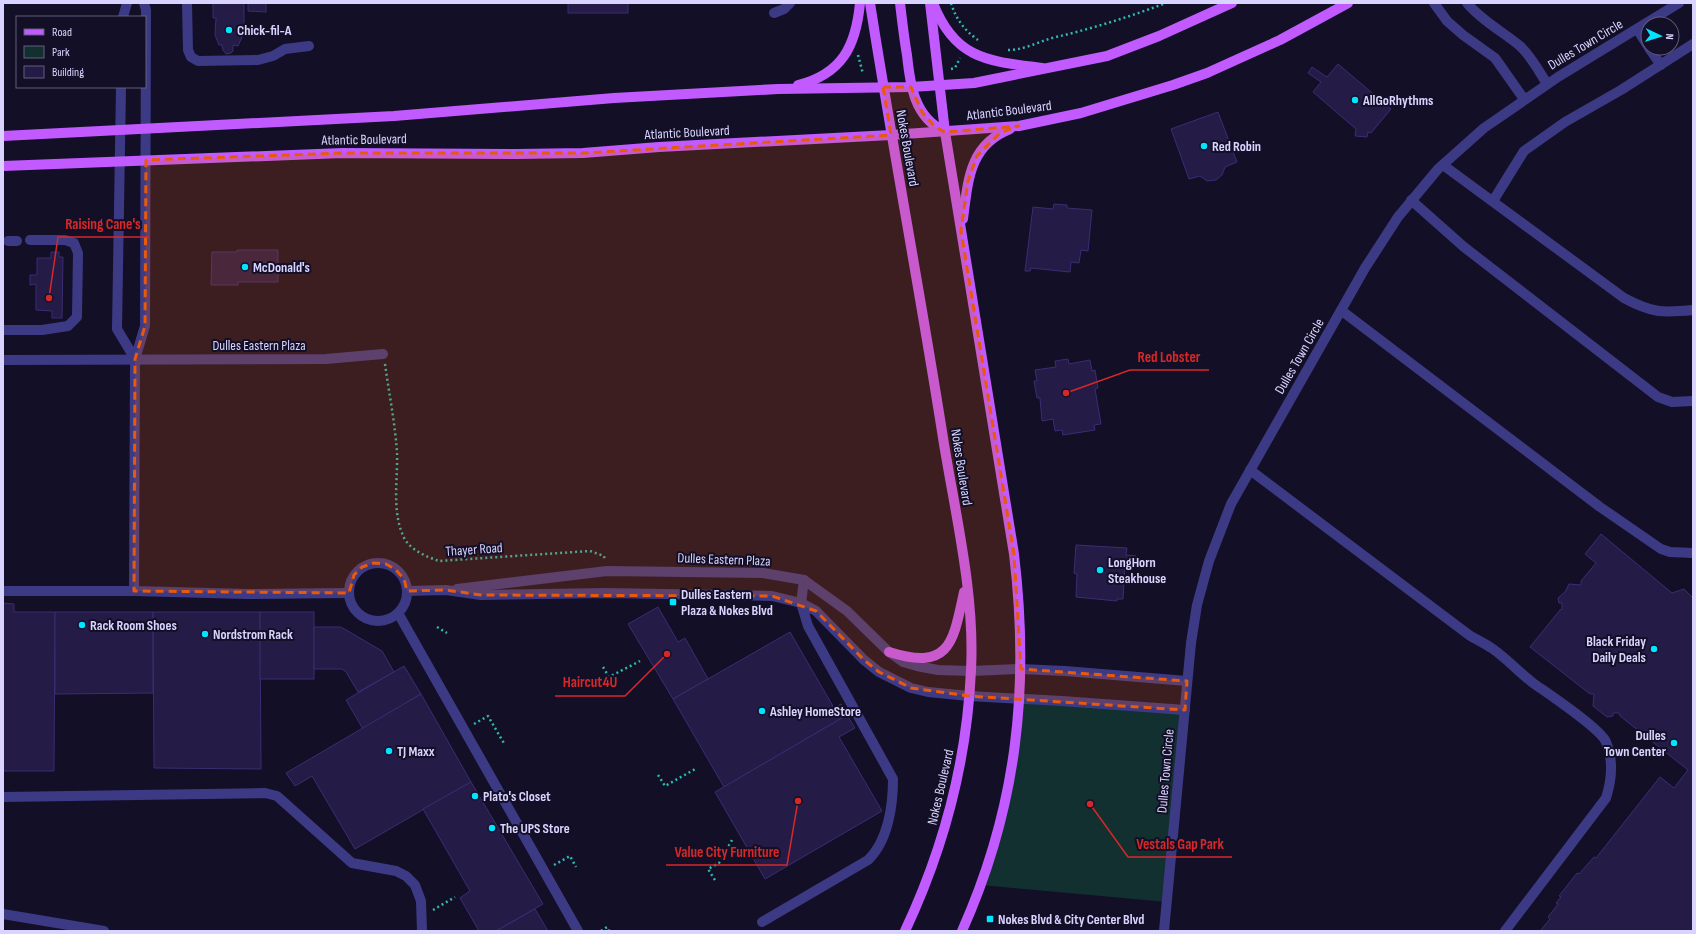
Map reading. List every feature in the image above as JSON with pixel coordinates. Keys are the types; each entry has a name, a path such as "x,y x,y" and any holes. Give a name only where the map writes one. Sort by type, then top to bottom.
{"main road":[{"path":"778,90 814,81 842,59 850,49 856,32 860,3"},
{"name":"Nokes Boulevard","path":"870,3 891,135 924,317 969,607 971,671 965,740 943,839 919,902 905,931"},
{"path":"900,3 911,87 922,112 935,127 945,132"},
{"path":"930,3 945,132 1014,554 1021,621 1022,669 1014,755 1001,821 981,885 962,931"},
{"path":"933,3 940,19 950,33 973,54 997,61 1050,69"},
{"name":"Atlantic Boulevard","path":"3,136 147,130 394,116 614,98 778,90 940,86 980,82 1050,69 1107,56 1159,36 1232,3"},
{"name":"Atlantic Boulevard","path":"3,166 343,153 583,153 659,147 945,132 1019,126 1081,113 1137,98 1207,73 1280,40 1348,3"},
{"path":"961,231 968,181 977,156 991,140 1000,133 1019,126"},
{"path":"888,652 917,659 938,655 946,648 955,630 966,584"}],"street":[{"path":"123,16 127,3"},
{"path":"134,591 135,359 145,326 147,130 146,10 144,3"},
{"path":"187,3 188,50 191,57 198,61 258,60 273,56 285,49 309,46"},
{"path":"774,12 784,9 790,3"},
{"path":"1434,3 1447,21 1495,58 1524,99"},
{"name":"Dulles Town Circle","path":"1467,3 1477,15 1521,47 1529,56 1547,84"},
{"name":"Dulles Town Circle","path":"1164,931 1187,681 1197,605 1209,561 1231,504 1378,246 1411,200 1443,165 1484,128 1547,84 1680,3"},
{"path":"1637,29 1640,34"},
{"path":"1493,201 1524,151 1565,122 1661,65 1693,44"},
{"path":"1655,56 1661,65"},
{"path":"121,88 117,329 135,359"},
{"path":"1443,165 1624,298 1640,307 1657,312 1693,310"},
{"path":"1411,200 1464,247 1658,397 1672,402 1693,401"},
{"path":"3,330 42,330 68,326 77,316 78,253 74,243 65,240 30,240"},
{"path":"1342,310 1600,507 1661,549 1670,552 1693,553"},
{"name":"Dulles Eastern Plaza","path":"3,360 326,359 383,354"},
{"path":"1250,470 1469,635 1494,650 1532,682 1597,732 1606,741 1611,759 1612,774 1606,798 1505,931"},
{"path":"374,563 386,564 396,570 404,579 407,591 404,603 398,613 387,619 375,621 364,618 355,610 349,599 349,587 354,576 362,567 374,563"},
{"name":"Dulles Eastern Plaza","path":"407,591 446,590 607,570 763,573 804,580 847,611 888,652 903,662 938,670 971,671"},
{"path":"762,922 868,860 878,850 890,813 893,796 893,779 808,626 801,603 804,580"},
{"path":"3,590 247,594 349,593"},
{"name":"Dulles Eastern Plaza","path":"446,590 481,595 606,593 772,596 801,603 816,610 864,660 893,681 911,688 928,692 969,696"},
{"path":"398,613 578,931"},
{"path":"971,671 1022,669 1187,681"},
{"name":"Dulles Town Circle","path":"969,696 1185,710"},
{"path":"3,797 265,793 277,796 352,863 396,871 406,876 415,885 421,901 423,916 422,931"},
{"path":"3,914 104,931"}],"path":[{"path":"951,3 956,18 964,29 984,44"},
{"path":"1006,50 1033,45 1114,22 1166,3"},
{"path":"857,53 861,58 864,74"},
{"path":"951,70 954,68 961,56"},
{"name":"Thayer Road","path":"383,354 397,451 398,513 402,534 412,547 422,555 439,562 590,551 604,556 607,570"},
{"path":"437,627 442,632 447,633"},
{"path":"603,667 609,677 640,661"},
{"path":"464,730 488,716 505,745"},
{"path":"658,775 664,786 697,768"},
{"path":"715,880 708,870 719,863 732,840"},
{"path":"544,871 570,856 576,867"},
{"path":"423,916 455,897"},
{"path":"601,931 607,927 609,931"}],"highlighted area":[{"path":"883,87 911,87 922,112 935,127 945,132 1019,126 1000,133 977,156 968,181 961,231 1014,554 1021,669 1187,681 1185,710 969,696 911,688 879,672 864,660 816,611 772,596 481,595 446,590 407,591 404,579 396,570 386,564 374,563 362,567 354,575 349,593 134,591 135,359 145,326 146,160 343,153 583,153 891,135"}],"green space":[{"path":"1020,699 1185,710 1167,902 981,885 992,853"}],"building":[{"name":"Chick-fil-A","path":"213,3 244,3 244,25 241,25 242,37 238,46 233,45 233,51 231,53 226,54 222,45 219,45 215,35 216,18 213,18"},
{"path":"248,3 266,3 266,12 248,11"},
{"path":"568,3 628,3 628,13 568,13"},
{"path":"1338,64 1391,109 1371,133 1368,132 1367,137 1355,136 1356,129 1313,92 1321,82 1308,73 1312,67 1327,77"},
{"name":"Red Robin","path":"1218,112 1237,162 1225,167 1222,175 1216,180 1207,181 1200,176 1189,179 1171,129"},
{"path":"1054,204 1067,205 1067,208 1092,210 1088,251 1081,250 1079,263 1071,262 1070,272 1031,268 1030,271 1025,271 1033,207 1053,209"},
{"name":"McDonald's","path":"237,250 278,250 278,282 238,282 238,285 211,285 212,252 237,252"},
{"path":"51,252 59,252 59,257 63,257 62,318 52,318 52,311 36,310 36,284 30,285 30,275 37,275 37,258 51,258"},
{"path":"1068,359 1069,364 1090,360 1092,371 1095,370 1098,388 1095,389 1101,424 1094,425 1095,430 1063,435 1062,430 1055,431 1053,419 1042,421 1040,398 1037,398 1034,381 1037,381 1035,370 1056,367 1055,361"},
{"name":"Dulles Town Center","path":"1601,534 1672,593 1684,589 1693,598 1693,931 1540,931 1550,919 1548,917 1558,904 1556,903 1561,897 1559,896 1577,873 1579,874 1594,857 1596,858 1660,777 1674,788 1688,770 1620,716 1619,713 1613,713 1613,716 1607,717 1593,706 1594,694 1590,694 1530,647 1562,609 1562,603 1559,603 1558,598 1565,592 1569,584 1581,585 1581,581 1596,563 1585,554"},
{"name":"LongHorn Steakhouse","path":"1076,545 1127,548 1126,555 1136,556 1136,566 1125,565 1123,599 1117,599 1117,601 1076,597 1077,574 1074,573"},
{"path":"3,603 14,604 14,612 55,612 54,771 3,771"},
{"path":"658,607 678,642 685,638 708,679 673,699 628,624"},
{"path":"55,612 153,612 153,693 55,694"},
{"path":"153,612 260,612 261,769 154,768"},
{"path":"260,612 314,612 314,679 260,679"},
{"path":"314,627 341,627 382,651 394,672 358,692 346,672 342,669 314,669"},
{"name":"Ashley HomeStore","path":"790,632 834,708 841,704 847,715 724,787 673,699"},
{"path":"404,666 421,694 363,729 346,700"},
{"name":"TJ Maxx","path":"421,694 471,782 355,849 312,776 295,786 286,773"},
{"path":"847,715 855,728 839,737 882,811 765,879 715,792"},
{"path":"471,782 543,904 496,931 479,931 460,898 470,891 423,809"},
{"path":"535,909 548,931 496,931"}],"place":[{"name":"Chick-fil-A","path":"229,30"},
{"name":"AllGoRhythms","path":"1355,100"},
{"name":"Red Robin","path":"1204,146"},
{"name":"McDonald's","path":"245,267"},
{"name":"Raising Cane's","path":"49,298"},
{"name":"Red Lobster","path":"1066,393"},
{"name":"LongHorn Steakhouse","path":"1100,570"},
{"name":"Dulles Eastern Plaza & Nokes Blvd","path":"673,602"},
{"name":"Rack Room Shoes","path":"82,625"},
{"name":"Nordstrom Rack","path":"205,634"},
{"name":"Black Friday Daily Deals","path":"1654,649"},
{"name":"Haircut4U","path":"667,654"},
{"name":"Ashley HomeStore","path":"762,711"},
{"name":"Dulles Town Center","path":"1674,743"},
{"name":"TJ Maxx","path":"389,751"},
{"name":"Plato's Closet","path":"475,796"},
{"name":"Value City Furniture","path":"798,801"},
{"name":"Vestals Gap Park","path":"1090,804"},
{"name":"The UPS Store","path":"492,828"},
{"name":"Nokes Blvd & City Center Blvd","path":"990,919"}]}
